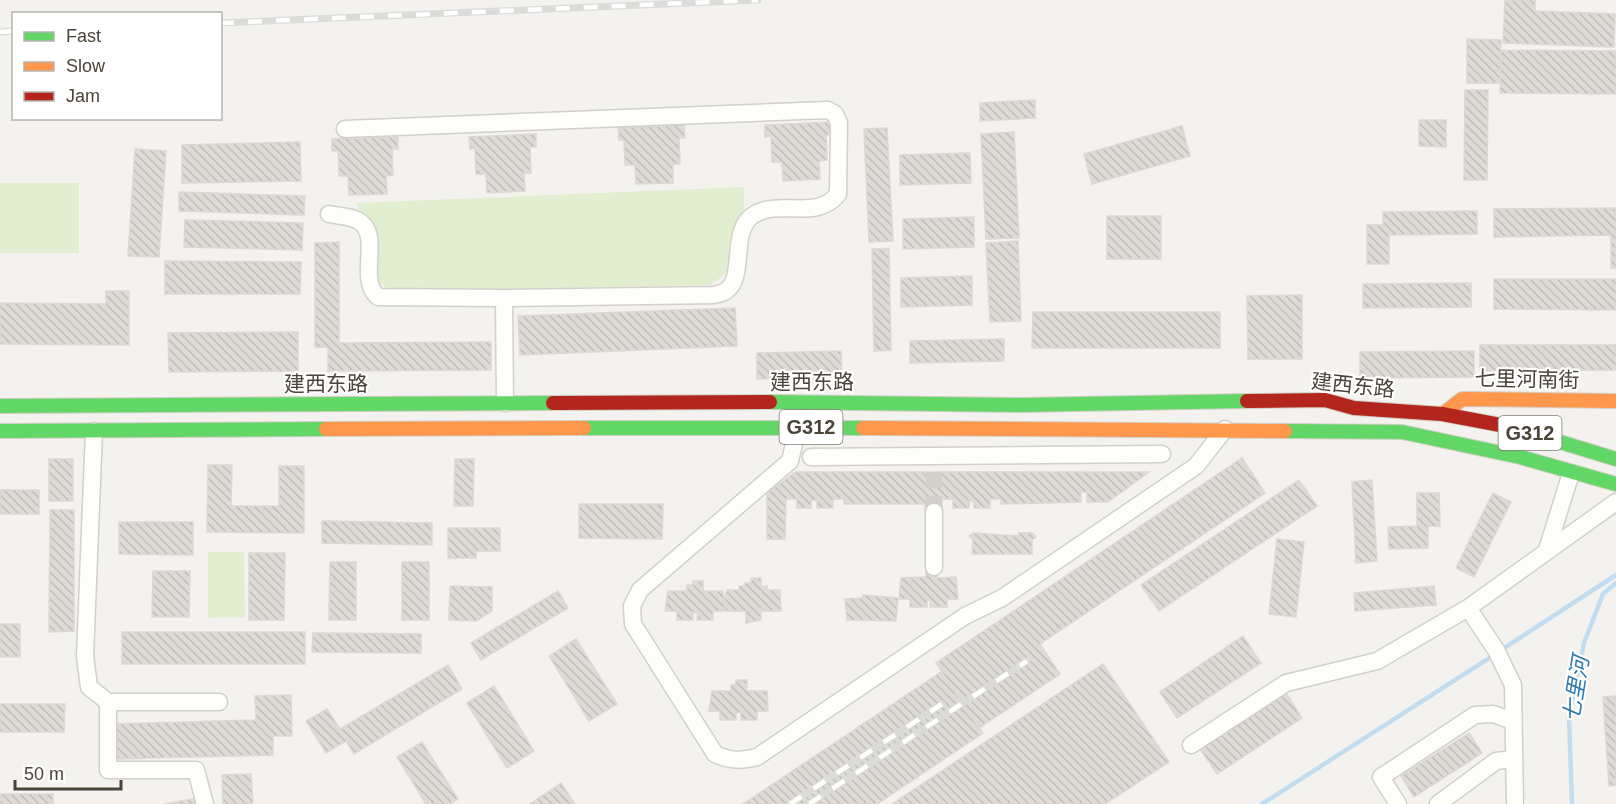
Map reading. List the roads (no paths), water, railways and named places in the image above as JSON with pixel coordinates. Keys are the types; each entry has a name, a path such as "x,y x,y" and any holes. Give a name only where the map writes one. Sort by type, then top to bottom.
{"main road":[{"name":"七里河南街","path":"1443,414 1462,399 1616,401"},
{"name":"建西东路","path":"0,405 873,402 1021,405 1325,400 1346,409 1443,414 1510,426 1616,459"},
{"name":"建西东路","path":"0,431 934,427 1402,432 1520,457 1616,484"}],"street":[{"path":"329,214 358,221 367,231 369,283 378,297 714,295 728,290 734,278 738,248 745,222 754,214 769,210 821,208 832,202 838,194 839,123 835,114 828,110 345,129"},
{"path":"504,298 505,403"},
{"path":"798,427 790,461 640,590 632,606 633,624 715,754 729,760 743,761 757,758 965,616 1002,598 1196,466 1225,429"},
{"path":"934,427 934,464"},
{"path":"94,431 85,656 89,687 108,702 219,702"},
{"path":"811,457 934,464 1162,454"},
{"path":"1547,550 1571,473"},
{"path":"1191,745 1286,683 1377,661 1471,613 1547,550 1616,502"},
{"path":"934,512 934,567"},
{"path":"1471,613 1496,650 1513,685 1515,804"},
{"path":"108,702 108,770 196,770 205,804"},
{"path":"1398,804 1381,777 1475,715 1493,714 1514,721"},
{"path":"1438,804 1496,761 1514,759"}],"waterway":[{"path":"1501,650 1616,575"},
{"name":"七里河","path":"1572,804 1569,715 1584,643 1603,594 1616,583"},
{"path":"1262,804 1494,655"}],"tunnel":[{"path":"934,472 934,512"}],"railway":[{"path":"222,23 758,0"},
{"path":"0,32 12,31"},
{"path":"809,804 1027,661"},
{"path":"790,804 942,704"}]}
